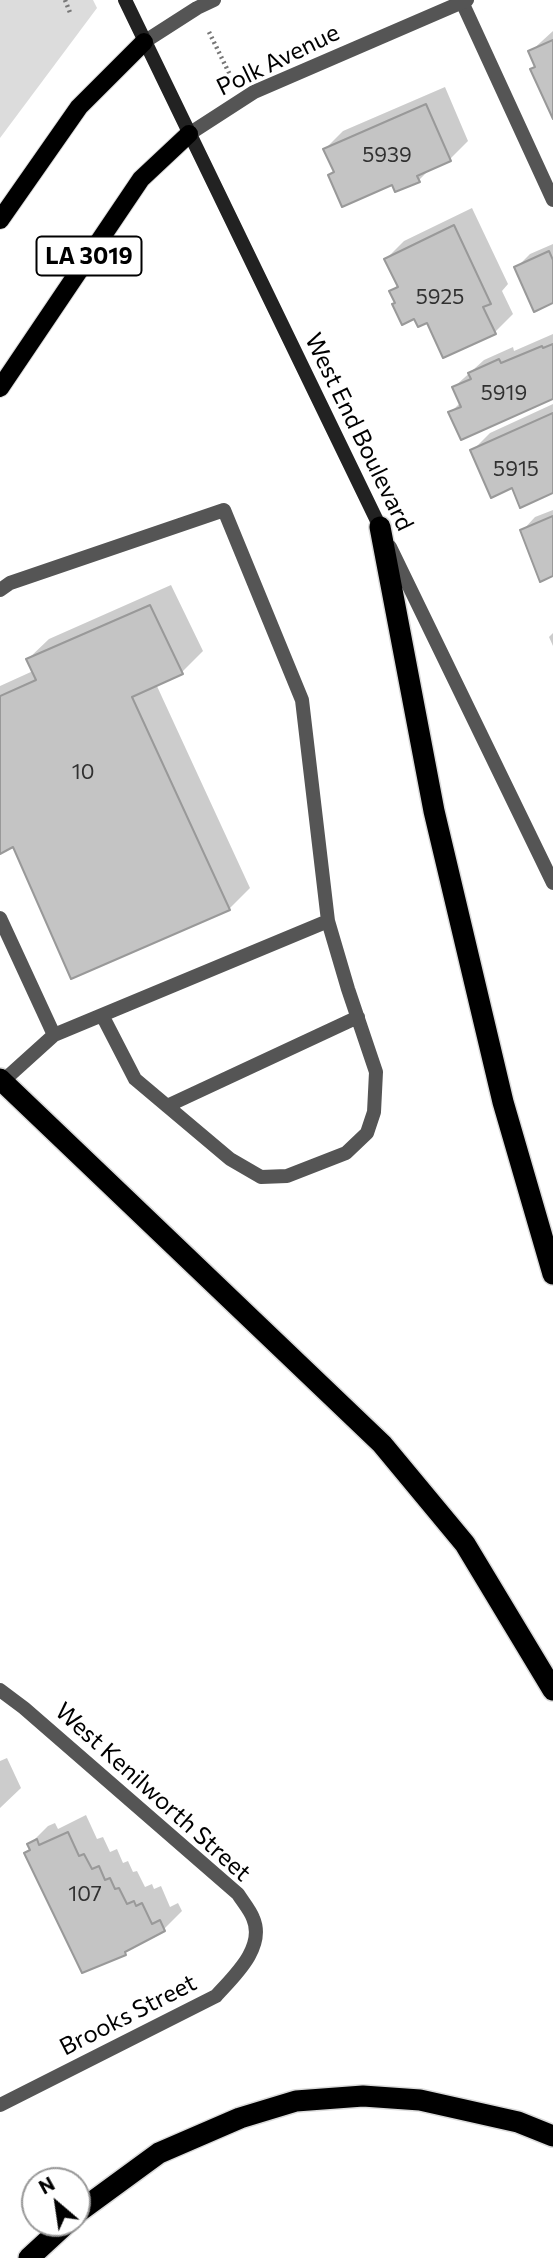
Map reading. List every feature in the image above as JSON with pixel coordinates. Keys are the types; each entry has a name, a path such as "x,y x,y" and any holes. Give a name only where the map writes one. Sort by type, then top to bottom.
{"highway":[{"path":"380,527 434,811 503,1102 553,1274"},
{"path":"1,1081 382,1444 465,1544 553,1690"},
{"path":"91,2203 159,2153 240,2118 296,2101 363,2096 420,2100 518,2122 553,2136"},
{"path":"29,2258 51,2237"}],"main road":[{"name":"West End Boulevard","path":"125,0 380,527"},
{"path":"0,220 79,107 144,42"},
{"name":"LA 3019","path":"0,388 141,179 189,134"}],"street":[{"path":"144,42 214,0"},
{"path":"464,1 553,200"},
{"name":"Polk Avenue","path":"189,134 254,92 464,1"},
{"path":"0,590 10,583 224,510 302,699 328,921 376,1072 374,1112 368,1133 346,1153 287,1176 261,1177 230,1159 135,1079 102,1015"},
{"name":"West End Boulevard","path":"380,527 553,883"},
{"path":"538,853 553,846"},
{"path":"0,918 54,1035"},
{"path":"1,1081 54,1035 328,921"},
{"path":"167,1107 358,1017"},
{"name":"West Kenilworth Street","path":"0,1689 238,1894 254,1920 255,1941"},
{"name":"Brooks Street","path":"0,2105 216,1996 242,1967 255,1941"}],"path":[{"path":"65,0 72,15"},
{"path":"207,28 233,82"}],"shaded area":[{"path":"0,0 93,0 97,8 0,138"}],"building":[{"path":"553,40 553,119 530,69 535,67 528,51"},
{"path":"426,104 451,161 417,176 420,182 395,192 392,185 342,207 328,175 334,172 323,149"},
{"path":"454,225 491,304 483,307 496,334 443,358 427,323 418,327 414,319 402,325 389,291 398,287 384,259"},
{"path":"549,251 553,260 553,303 534,312 514,267"},
{"path":"553,344 553,399 461,440 448,412 461,407 452,387 471,379 468,373 499,359 501,363"},
{"path":"553,413 553,493 520,508 512,488 491,498 470,450"},
{"path":"553,516 553,576 540,582 520,530"},
{"path":"150,605 183,674 132,697 230,910 71,979 13,847 0,854 0,696 36,680 26,659"},
{"path":"68,1832 79,1856 84,1854 92,1869 99,1866 105,1880 110,1878 127,1904 134,1901 136,1906 142,1903 152,1924 160,1920 165,1931 125,1952 126,1955 82,1973 24,1853 30,1850 27,1844 37,1839 39,1845"}]}
